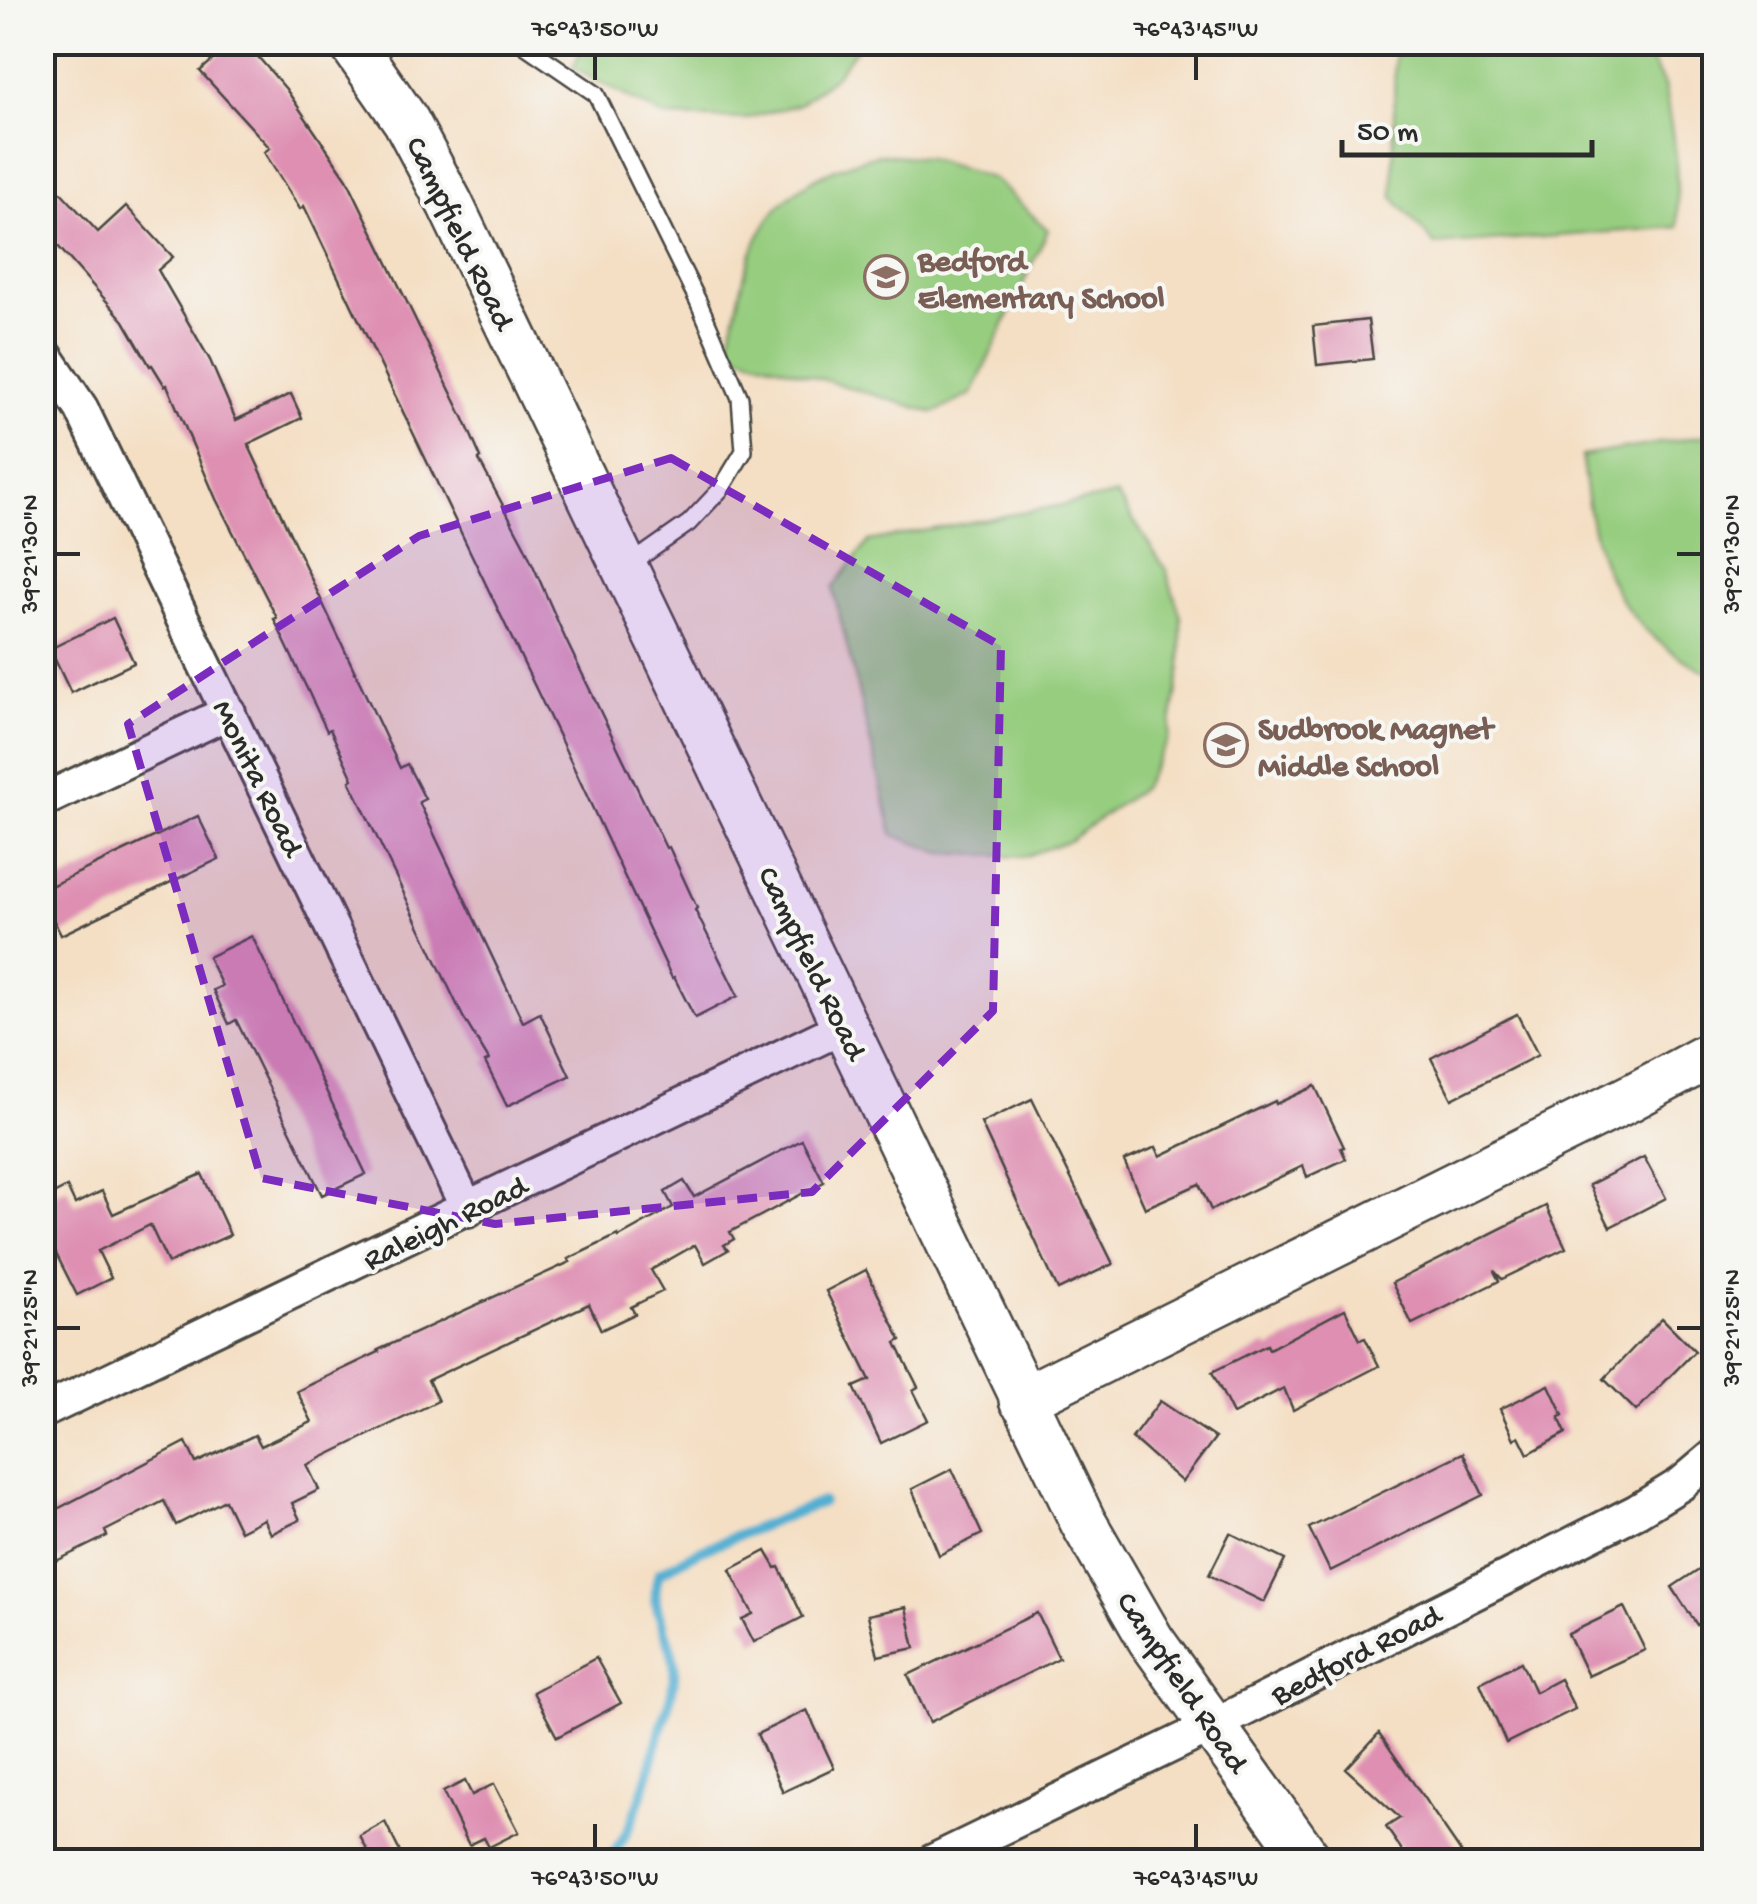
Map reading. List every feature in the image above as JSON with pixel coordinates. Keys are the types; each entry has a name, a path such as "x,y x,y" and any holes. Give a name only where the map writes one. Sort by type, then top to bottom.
{"street":[{"name":"Campfield Road","path":"357,44 406,121 450,204 1022,1400 1118,1585 1151,1640 1310,1862"},
{"name":"Monita Road","path":"42,350 81,408 468,1210"},
{"path":"42,801 228,712"},
{"name":"Raleigh Road","path":"42,1412 845,1026"},
{"path":"1022,1400 1714,1053"},
{"name":"Bedford Road","path":"932,1862 1212,1726 1637,1510 1682,1484 1714,1456"}],"lane":[{"path":"520,42 596,94 698,301 740,398 744,451 722,489 689,523 625,568"}],"highlighted area":[{"path":"671,458 1001,646 993,1011 812,1192 495,1224 261,1178 128,724 419,536"}],"green space":[{"path":"584,42 860,43 836,75 799,104 745,119 665,117 573,68"},
{"path":"1395,43 1641,43 1664,85 1676,156 1678,227 1435,245 1393,197"},
{"path":"880,154 928,158 994,179 1048,230 972,394 934,413 728,351 744,277 766,222 784,201 808,183"},
{"path":"1714,434 1714,675 1652,637 1614,587 1592,527 1582,456"},
{"path":"1117,495 1166,570 1181,617 1181,668 1168,740 1142,788 1069,841 1023,857 942,853 893,835 833,588 869,541"}],"building":[{"path":"233,42 245,42 286,89 347,179 666,848 669,847 738,996 695,1018 672,978 304,206 300,209 264,152 270,148 200,71"},
{"path":"42,172 98,232 126,206 173,257 158,270 210,360 236,420 291,394 302,418 248,444 400,768 407,764 425,799 419,802 523,1022 540,1013 570,1076 507,1106 485,1062 489,1060 463,1017 350,781 353,779 330,729 327,731 274,619 277,618 216,499 167,385 150,366 124,321 42,228"},
{"path":"1368,320 1373,359 1317,365 1313,326"},
{"path":"113,618 134,663 71,693 50,649"},
{"path":"198,816 219,859 61,935 42,890"},
{"path":"252,936 366,1174 322,1195 236,1020 229,1024 213,990 222,986 208,957"},
{"path":"1517,1014 1538,1055 1452,1099 1431,1058"},
{"path":"1315,1086 1346,1159 1307,1177 1303,1166 1211,1210 1199,1184 1145,1208 1124,1161 1156,1147 1160,1156"},
{"path":"1032,1099 1113,1264 1058,1290 981,1123"},
{"path":"802,1140 824,1182 730,1232 734,1239 724,1245 728,1250 705,1263 695,1245 651,1270 663,1291 631,1307 635,1314 601,1330 589,1304 428,1380 438,1401 307,1465 319,1490 292,1503 300,1520 271,1534 264,1519 240,1531 225,1500 176,1525 164,1501 105,1531 107,1536 42,1568 42,1517 186,1442 196,1463 255,1435 261,1446 312,1422 297,1391 619,1237 673,1207 665,1192 684,1181 694,1197"},
{"path":"1644,1157 1666,1198 1610,1227 1589,1185"},
{"path":"202,1174 230,1235 168,1263 150,1225 98,1251 111,1278 77,1295 42,1226 42,1200 67,1187 75,1204 102,1191 113,1214"},
{"path":"1546,1206 1566,1248 1502,1279 1494,1271 1499,1281 1412,1324 1392,1283"},
{"path":"866,1270 901,1340 896,1343 918,1387 913,1390 928,1420 881,1443 854,1387 870,1380 826,1291"},
{"path":"1345,1309 1379,1366 1293,1410 1284,1388 1233,1414 1212,1372 1267,1345 1269,1349"},
{"path":"1662,1318 1695,1351 1636,1411 1604,1379"},
{"path":"1549,1385 1563,1415 1559,1418 1566,1433 1528,1454 1519,1436 1514,1439 1500,1409"},
{"path":"1160,1401 1215,1438 1182,1482 1132,1438"},
{"path":"1463,1453 1483,1495 1330,1571 1309,1528"},
{"path":"952,1469 982,1534 939,1555 912,1489"},
{"path":"1230,1533 1285,1560 1264,1602 1209,1575"},
{"path":"766,1551 779,1567 803,1617 754,1642 742,1619 753,1614 730,1570"},
{"path":"1714,1559 1714,1613 1697,1625 1672,1587"},
{"path":"906,1607 915,1648 878,1656 868,1615"},
{"path":"1624,1607 1645,1650 1588,1676 1568,1634"},
{"path":"1037,1613 1059,1658 930,1722 908,1675"},
{"path":"596,1658 621,1703 557,1737 533,1692"},
{"path":"1521,1662 1535,1692 1560,1679 1575,1709 1506,1743 1480,1683"},
{"path":"807,1710 834,1768 783,1792 757,1734"},
{"path":"1379,1733 1461,1852 1447,1862 1410,1862 1386,1827 1400,1818 1346,1769"},
{"path":"465,1781 472,1795 494,1784 519,1832 489,1847 484,1838 469,1845 443,1792"},
{"path":"385,1822 405,1862 373,1862 360,1836"}],"waterway":[{"path":"608,1862 627,1832 640,1800 672,1689 672,1651 657,1608 659,1573 699,1551 822,1502"}],"place":[{"name":"Bedford Elementary School","path":"886,277"},
{"name":"Sudbrook Magnet Middle School","path":"1226,745"}]}
